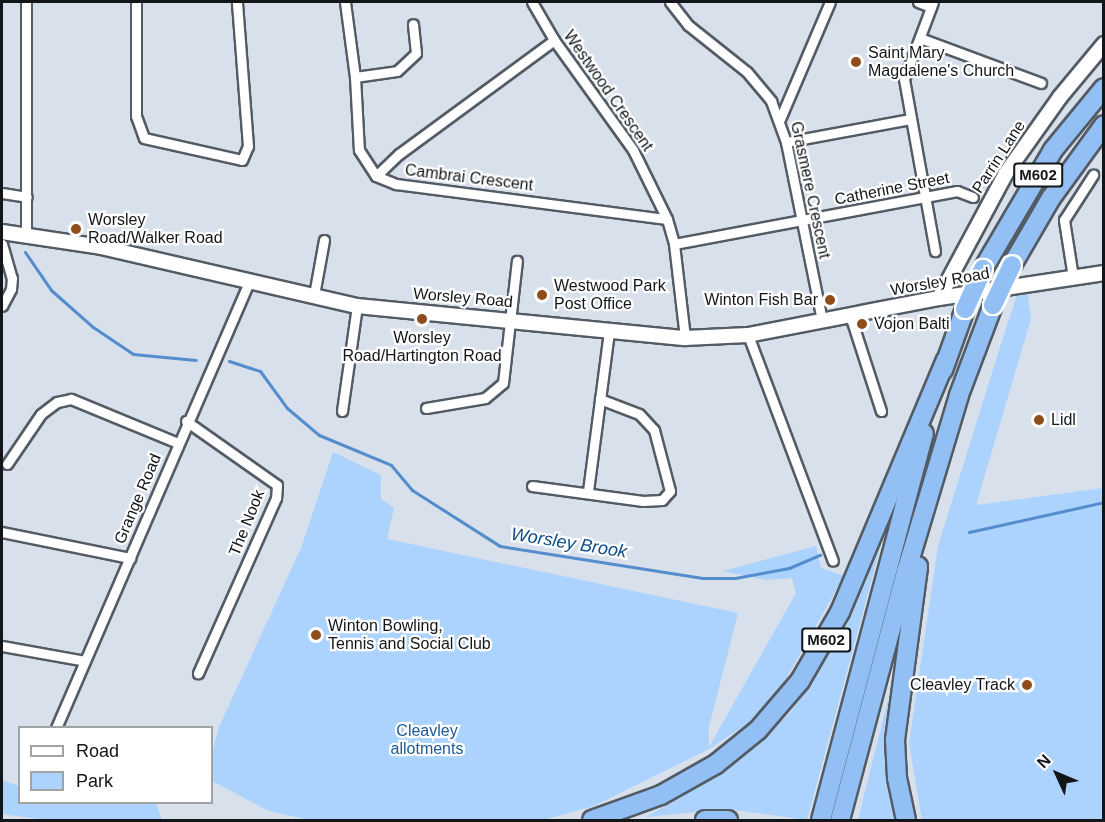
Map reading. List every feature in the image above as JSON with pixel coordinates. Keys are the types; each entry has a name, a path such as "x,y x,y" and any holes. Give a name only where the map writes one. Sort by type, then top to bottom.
{"highway":[{"name":"M602","path":"592,820 662,795 716,764 758,729 800,681 840,612 983,269 1053,150 1104,88"},
{"name":"M602","path":"840,820 959,395 993,305 1012,265 1051,198 1104,125"},
{"name":"M602","path":"821,820 946,360"},
{"name":"M602","path":"906,820 897,778 895,731 920,533"},
{"path":"705,820 728,820"}],"main road":[{"name":"Parrin Lane","path":"939,298 1006,173 1059,97 1104,44"},
{"name":"Worsley Road","path":"2,232 101,247 249,283 314,295 357,306 511,319 684,338 748,335 939,298 1104,273"}],"street":[{"path":"26,2 26,237"},
{"path":"135,2 136,116 144,138 242,160 248,146 237,2"},
{"path":"345,2 355,77 359,150 376,176 399,154 554,40"},
{"name":"Westwood Crescent","path":"532,2 554,40 633,150 667,219 674,244 684,338"},
{"name":"Grasmere Crescent","path":"670,2 700,36 758,82 780,119 822,321"},
{"path":"780,119 830,2"},
{"path":"918,2 932,4 904,79 909,119 935,251"},
{"path":"355,77 397,70 410,59 416,53 414,24"},
{"path":"920,38 1041,83"},
{"path":"786,142 909,119"},
{"path":"1073,276 1064,220 1093,175"},
{"name":"Cambrai Crescent","path":"376,176 396,184 667,219"},
{"name":"Catherine Street","path":"674,244 957,191 973,197"},
{"path":"2,193 27,197"},
{"path":"314,295 324,240"},
{"path":"2,244 12,278 11,289 2,306"},
{"path":"426,408 485,398 498,389 505,373 517,261"},
{"name":"Grange Road","path":"57,726 130,558 186,421 249,283"},
{"path":"342,411 357,306"},
{"path":"850,315 881,411"},
{"path":"588,492 609,331"},
{"path":"748,335 833,561"},
{"path":"7,464 41,414 57,402 71,399 178,443"},
{"path":"531,486 643,501 662,500 670,491 654,429 639,414 600,399"},
{"name":"The Nook","path":"186,421 277,485 276,498 198,673"},
{"path":"2,532 130,558"},
{"path":"2,646 85,661"}],"green space":[{"path":"1028,294 1031,319 976,505 1103,488 1103,820 922,820 909,743 938,546 1017,296"},
{"name":"Cleavley allotments","path":"333,452 381,475 381,499 394,508 387,539 738,613 709,727 709,747 796,593 792,578 767,580 723,571 816,546 821,568 844,576 781,688 747,724 709,749 594,806 543,820 311,820 269,811 213,782 213,750 219,727 301,548"},
{"path":"881,545 807,820 727,809 646,817 727,770 790,713 843,634"},
{"path":"888,699 888,776 897,820 858,820"},
{"path":"2,780 18,786 18,804 156,804 162,820 48,820 2,814"}],"waterway":[{"name":"Worsley Brook","path":"25,252 51,290 93,327 133,354 196,360"},
{"name":"Worsley Brook","path":"229,361 260,371 287,408 319,435 391,465 412,490 500,546 702,578 735,578 789,568 820,555"},
{"name":"Worsley Brook","path":"969,532 1104,502"}],"place":[{"name":"Saint Mary Magdalene's Church","path":"856,62"},
{"name":"Worsley Road/Walker Road","path":"76,229"},
{"name":"Westwood Park Post Office","path":"542,295"},
{"name":"Winton Fish Bar","path":"830,300"},
{"name":"Worsley Road/Hartington Road","path":"422,319"},
{"name":"Vojon Balti","path":"862,324"},
{"name":"Lidl","path":"1039,420"},
{"name":"Winton Bowling, Tennis and Social Club","path":"316,635"},
{"name":"Cleavley Track","path":"1027,685"}]}
